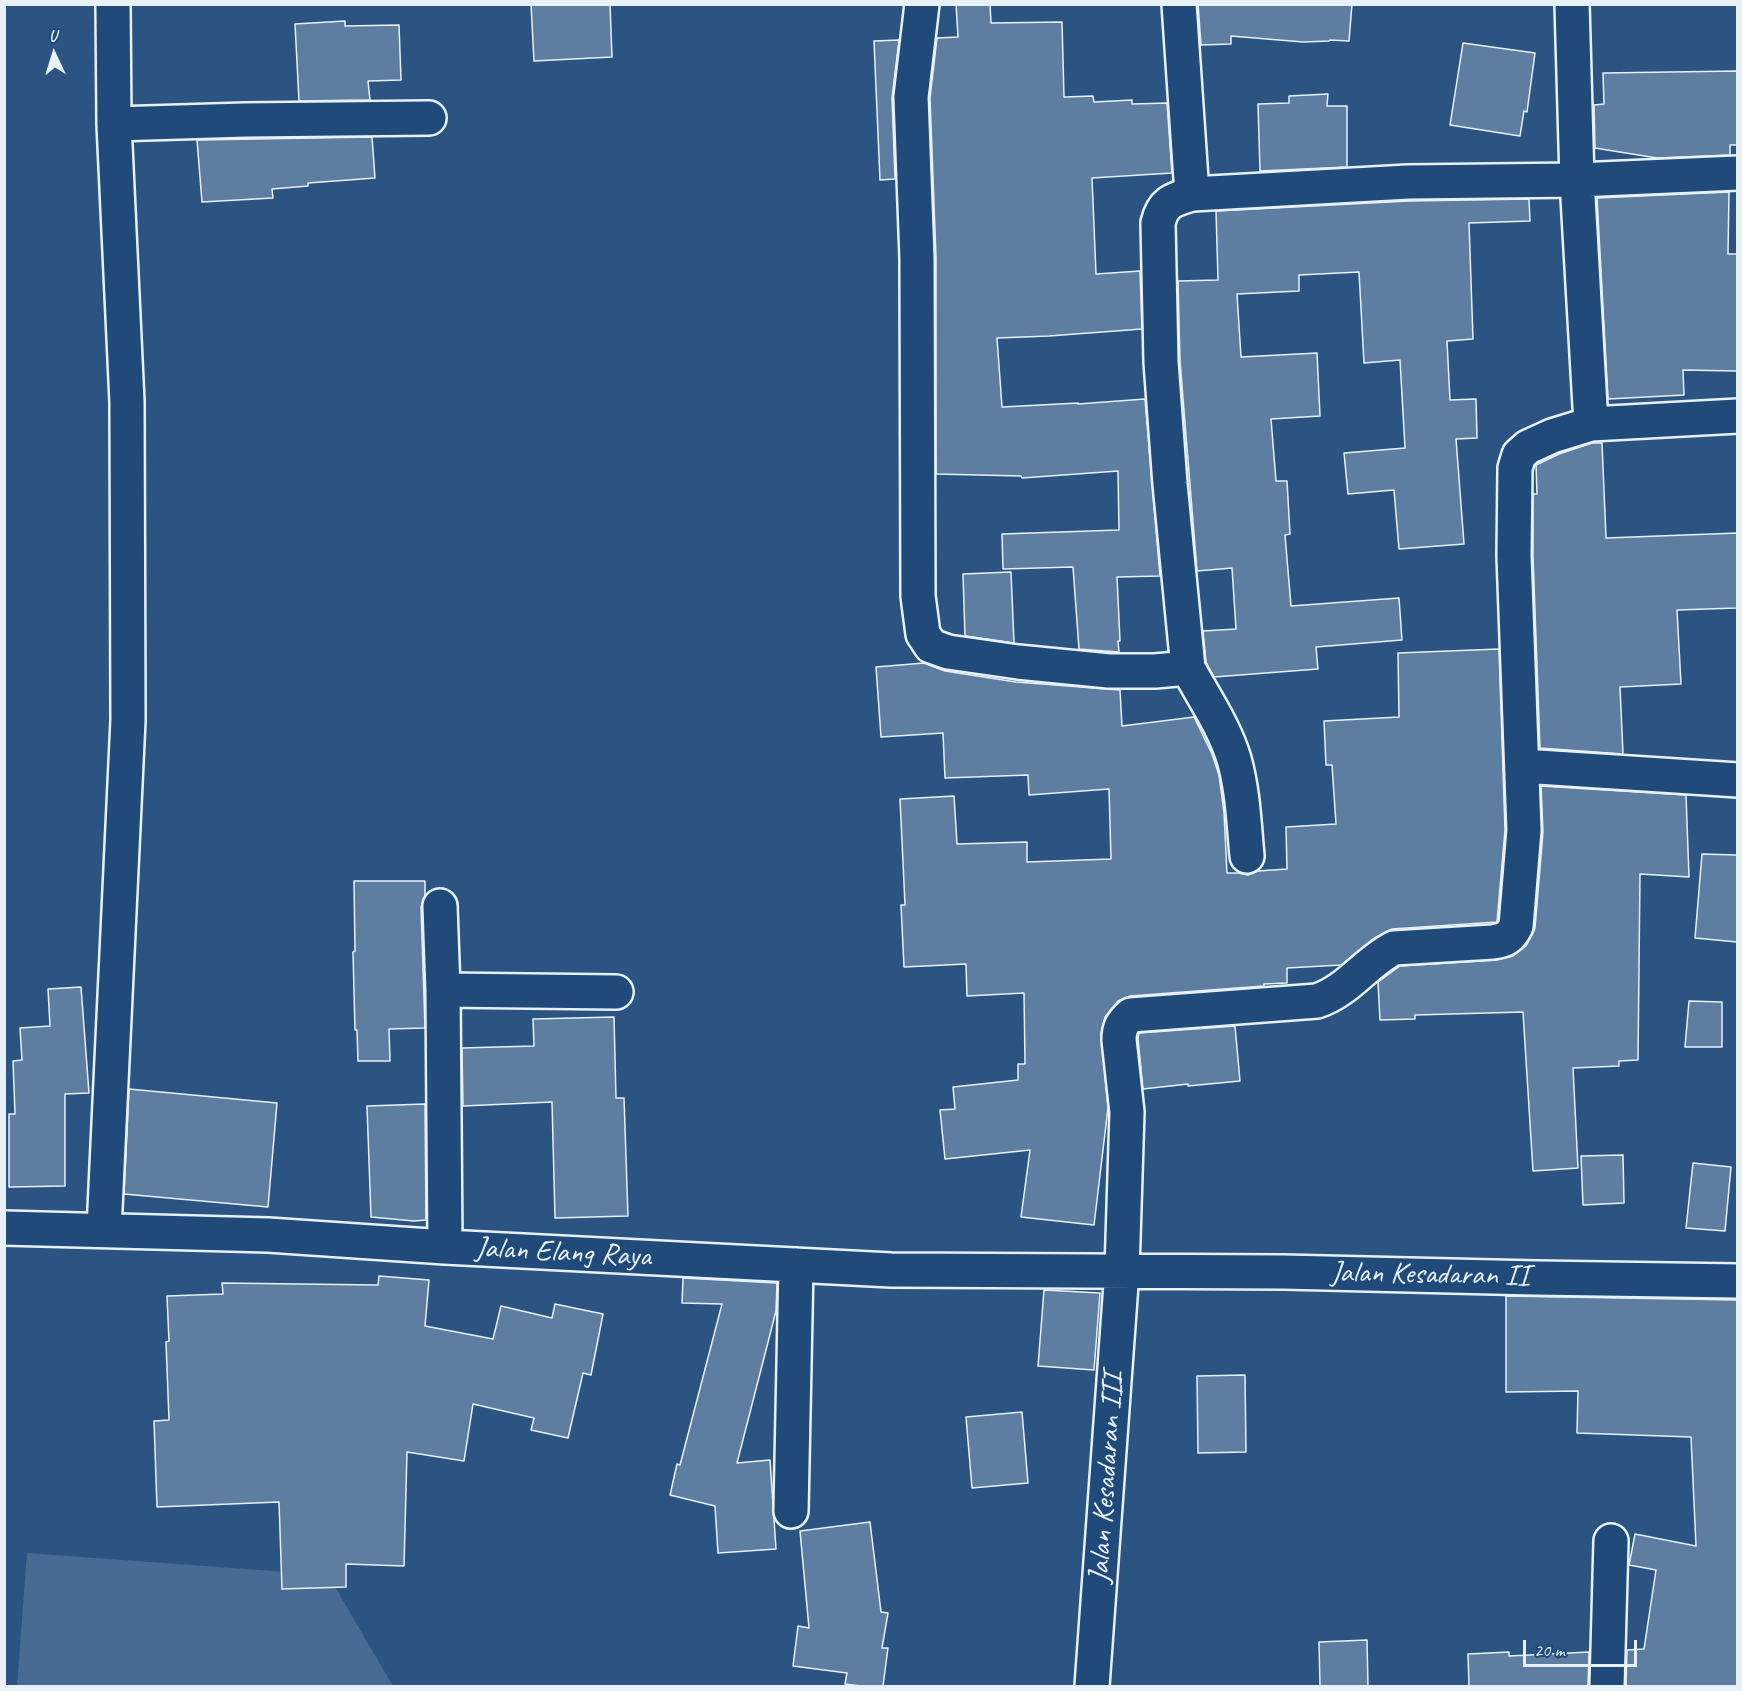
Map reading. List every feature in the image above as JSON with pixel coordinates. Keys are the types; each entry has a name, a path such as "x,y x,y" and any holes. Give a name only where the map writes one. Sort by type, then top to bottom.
{"street":[{"path":"104,1230 128,720 127,402 114,124 112,4"},
{"path":"922,4 911,97 917,258 918,596 923,634 931,646 948,652 1018,662 1109,671 1188,668"},
{"path":"1179,4 1192,194"},
{"path":"1572,4 1577,180 1591,424"},
{"path":"114,124 429,118"},
{"path":"1247,856 1243,801 1234,759 1208,700 1188,668 1161,362 1158,223 1161,210 1173,200 1192,194 1408,182 1577,180 1737,173"},
{"path":"1737,416 1591,424 1552,436 1528,447 1519,455 1515,468 1514,556 1522,766 1737,780"},
{"name":"Jalan Kesadaran III","path":"1092,1686 1122,1270 1127,1112 1119,1040 1122,1023 1131,1015 1317,1001 1330,997 1383,954 1394,948 1493,942 1506,939 1516,926 1524,830 1522,766"},
{"path":"440,906 445,1247"},
{"path":"442,990 616,992"},
{"name":"Jalan Elang Raya","path":"4,1228 268,1235 445,1247 891,1270 1122,1270"},
{"path":"791,1511 796,1265"},
{"name":"Jalan Kesadaran II","path":"1122,1270 1737,1281"},
{"path":"1607,1686 1611,1541"}],"shaded area":[{"path":"27,1553 328,1575 393,1686 17,1686"}],"building":[{"path":"531,4 610,4 612,57 534,61"},
{"path":"956,4 990,4 991,23 1062,22 1064,97 1093,96 1094,102 1132,100 1132,104 1167,103 1172,173 1092,178 1096,274 1140,271 1142,329 997,338 1002,407 1145,399 1160,576 1117,577 1119,652 1079,649 1073,567 1003,569 1002,534 1119,530 1118,471 1022,478 1021,476 936,474 936,257 930,98 937,38 958,37"},
{"path":"1198,4 1352,4 1349,41 1303,42 1231,36 1231,44 1201,45"},
{"path":"345,21 345,26 399,25 401,80 368,81 370,100 299,101 295,24"},
{"path":"899,40 892,98 895,179 880,180 874,41"},
{"path":"1463,43 1535,53 1527,112 1524,111 1520,136 1450,125"},
{"path":"1737,71 1737,145 1730,145 1730,155 1657,158 1595,148 1594,105 1604,104 1603,73"},
{"path":"1328,94 1327,106 1347,106 1347,167 1260,171 1258,104 1289,103 1289,96"},
{"path":"372,137 375,178 308,183 308,186 272,189 273,198 202,202 197,140"},
{"path":"1729,192 1728,254 1737,254 1737,371 1683,370 1684,395 1608,399 1597,198"},
{"path":"1529,199 1530,221 1469,223 1473,339 1447,341 1450,400 1476,399 1477,438 1456,439 1464,544 1399,549 1394,490 1348,494 1344,453 1405,448 1400,360 1364,363 1359,272 1299,275 1299,291 1237,294 1241,357 1317,353 1320,416 1271,419 1276,481 1287,481 1290,534 1285,535 1291,606 1399,598 1402,640 1316,647 1318,669 1214,677 1206,662 1203,631 1236,629 1232,568 1197,571 1180,361 1178,281 1218,280 1216,211 1409,201"},
{"path":"1592,443 1602,443 1606,538 1737,533 1737,608 1677,610 1681,684 1620,687 1623,754 1540,748 1533,556 1533,494 1537,494 1536,465 1559,454"},
{"path":"1011,572 1014,643 965,636 963,574"},
{"path":"1499,649 1505,830 1497,922 1392,929 1373,939 1341,965 1287,968 1287,983 1130,996 1118,1001 1105,1017 1101,1034 1108,1108 1094,1225 1021,1217 1030,1150 945,1159 940,1110 955,1109 953,1087 1018,1080 1018,1064 1025,1064 1024,993 967,996 966,964 904,967 901,905 905,905 900,799 954,796 957,844 1027,842 1027,862 1111,859 1109,789 1029,795 1028,775 945,778 943,733 881,737 876,667 924,663 945,671 1016,682 1120,690 1122,726 1194,717 1212,754 1219,775 1224,813 1227,873 1248,875 1258,871 1287,869 1286,827 1336,824 1332,765 1326,765 1324,721 1399,717 1398,653"},
{"path":"1541,786 1686,795 1689,877 1640,874 1638,1060 1619,1061 1619,1066 1573,1068 1578,1168 1533,1171 1523,1012 1415,1015 1415,1019 1380,1020 1378,982 1400,966 1496,960 1513,956 1526,946 1535,928 1543,832"},
{"path":"1702,854 1737,855 1737,942 1695,938"},
{"path":"354,881 425,881 425,896 421,907 425,1028 389,1029 390,1061 358,1061 353,952 355,951"},
{"path":"81,987 89,1093 65,1094 65,1186 9,1187 9,1114 15,1114 13,1061 22,1060 20,1028 50,1026 48,989"},
{"path":"1689,1001 1722,1002 1722,1047 1685,1047"},
{"path":"614,1017 616,1098 624,1098 628,1216 555,1218 552,1102 463,1106 462,1048 534,1046 533,1019"},
{"path":"1235,1026 1240,1081 1143,1089 1139,1033"},
{"path":"129,1089 277,1103 268,1207 124,1194"},
{"path":"425,1104 426,1220 371,1217 367,1106"},
{"path":"1623,1155 1624,1203 1583,1205 1581,1156"},
{"path":"1693,1163 1731,1167 1725,1231 1686,1228"},
{"path":"379,1276 429,1280 425,1326 493,1339 501,1306 552,1318 555,1304 603,1314 591,1375 583,1373 568,1438 531,1430 534,1418 473,1404 464,1461 407,1452 404,1566 346,1564 346,1587 282,1589 279,1502 157,1507 154,1421 169,1420 167,1296 223,1294 222,1283 378,1285"},
{"path":"683,1278 777,1283 776,1311 737,1463 770,1460 776,1549 718,1553 715,1506 670,1495 722,1304 682,1303"},
{"path":"1044,1290 1100,1293 1094,1370 1038,1366"},
{"path":"1506,1296 1737,1300 1737,1686 1626,1686 1627,1650 1644,1649 1656,1570 1629,1565 1635,1534 1696,1546 1691,1437 1577,1433 1578,1391 1506,1392"},
{"path":"1245,1375 1246,1452 1198,1453 1197,1376"},
{"path":"1022,1412 1028,1483 972,1488 966,1417"},
{"path":"870,1522 881,1612 888,1613 882,1648 888,1648 883,1686 845,1684 847,1673 793,1666 798,1626 809,1628 800,1531"},
{"path":"1367,1640 1368,1686 1320,1686 1319,1642"},
{"path":"1509,1652 1509,1656 1589,1652 1588,1686 1469,1686 1468,1654"}]}
